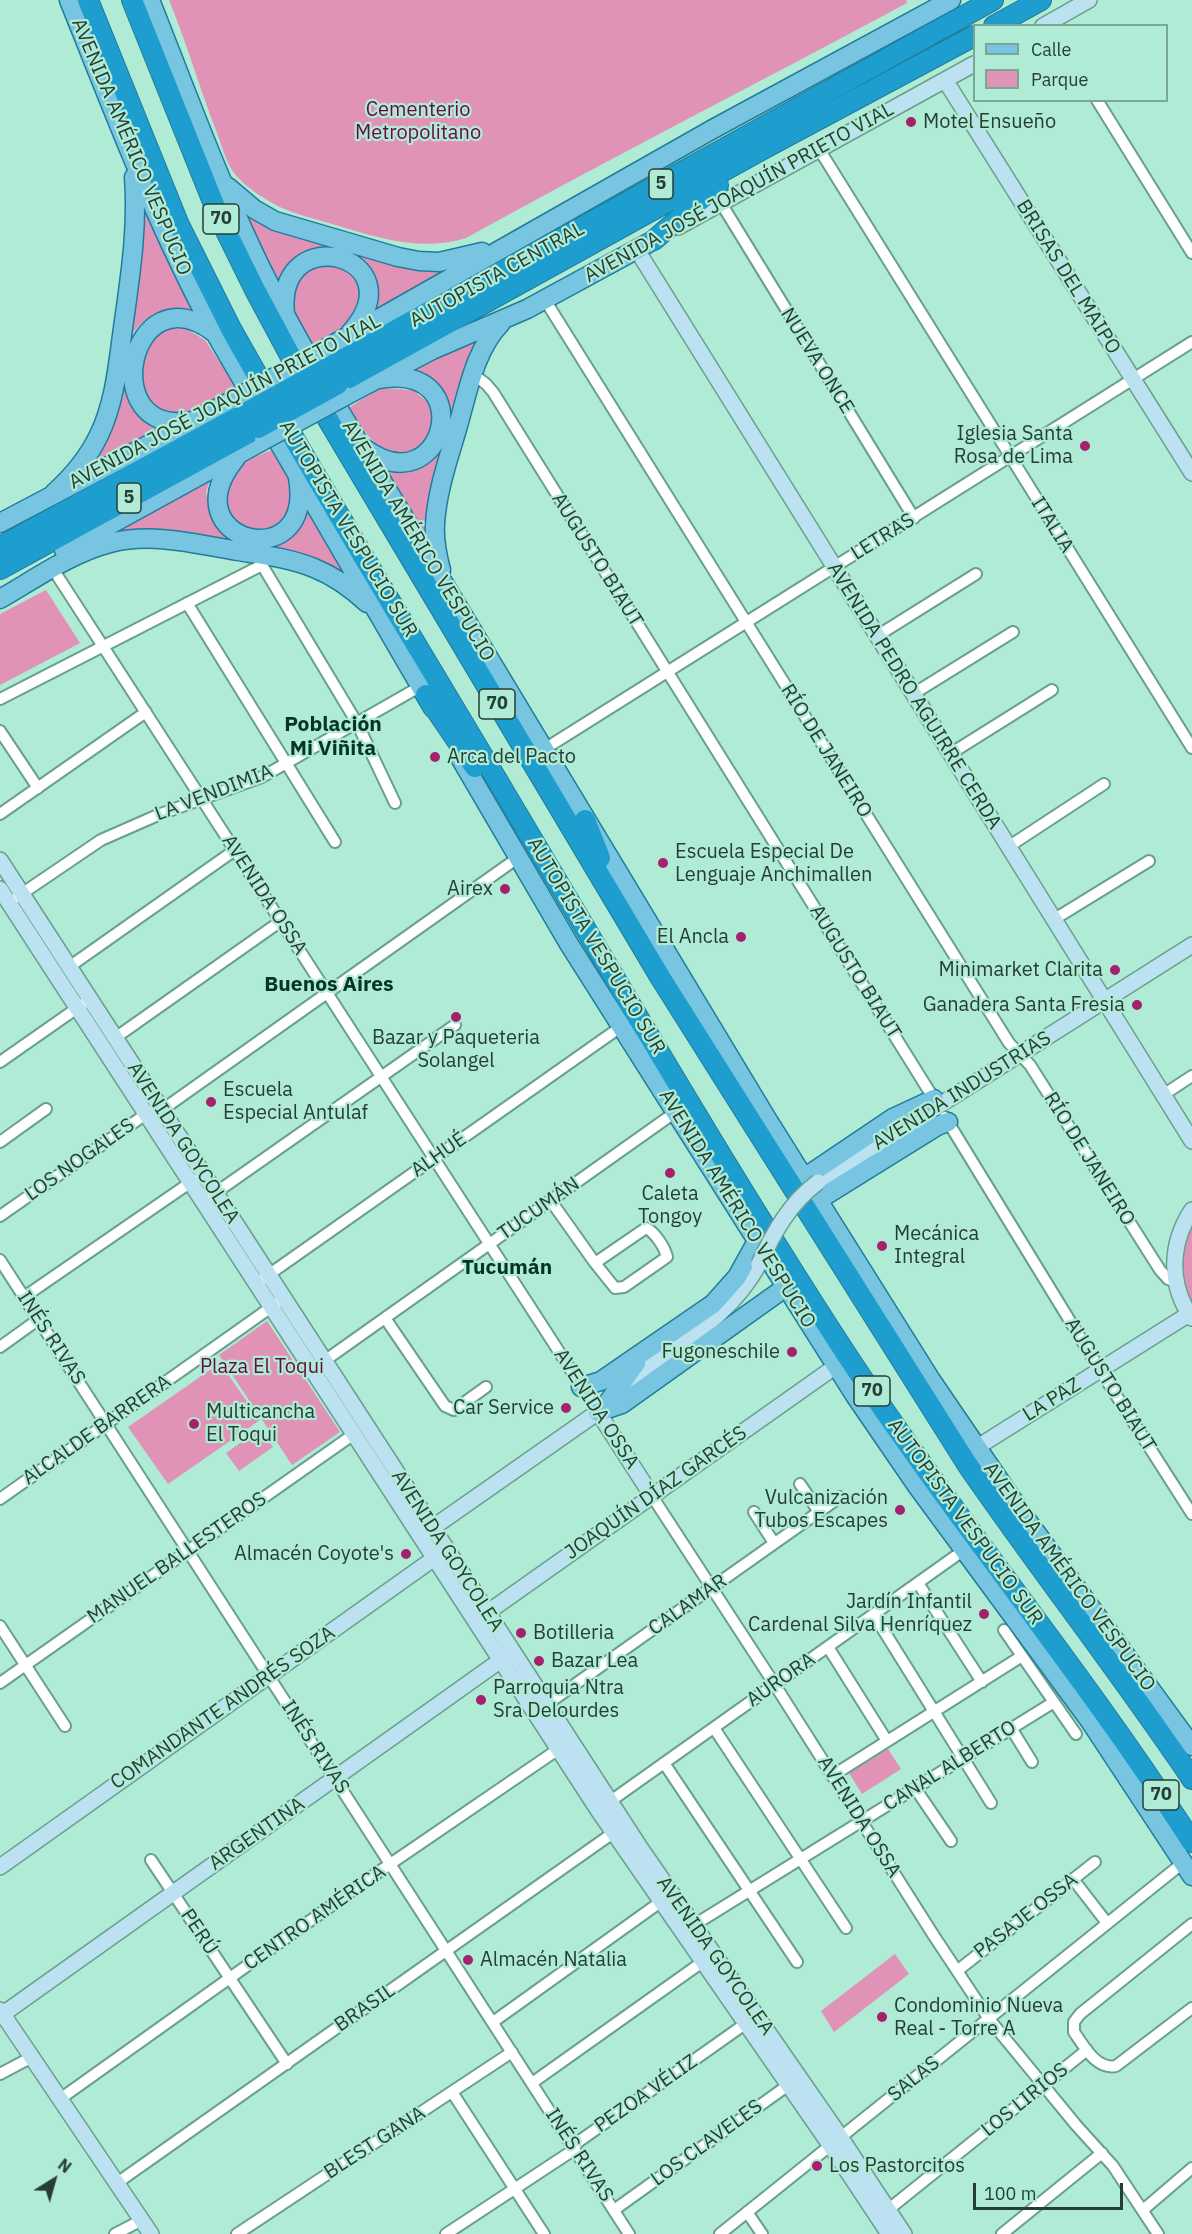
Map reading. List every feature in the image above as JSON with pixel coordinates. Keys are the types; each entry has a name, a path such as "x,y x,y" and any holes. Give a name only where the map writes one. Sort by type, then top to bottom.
{"highway":[{"name":"AUTOPISTA VESPUCIO SUR","path":"87,0 179,225 231,329 559,884 757,1213 851,1360 952,1505 1133,1754 1191,1841"},
{"name":"AUTOPISTA VESPUCIO SUR","path":"132,0 219,217 272,324 662,980 967,1464 1113,1665 1192,1779"},
{"name":"AUTOPISTA CENTRAL","path":"333,375 993,0"},
{"path":"998,24 1041,0"},
{"name":"AUTOPISTA CENTRAL","path":"0,548 251,419 973,37"},
{"path":"645,245 761,150"},
{"name":"AUTOPISTA CENTRAL","path":"0,569 251,419"},
{"path":"424,690 513,824 559,884"},
{"path":"585,820 602,862 662,980"}],"main road":[{"name":"AVENIDA AMÉRICO VESPUCIO","path":"69,0 131,158 167,240 215,333 570,944 836,1366 917,1486 1090,1721 1188,1869"},
{"name":"AVENIDA AMÉRICO VESPUCIO","path":"150,0 252,249 285,315 361,446 585,820 976,1448 1043,1544 1192,1746"},
{"name":"AVENIDA JOSÉ JOAQUÍN PRIETO VIAL","path":"333,375 346,338 651,166 712,129 951,0"},
{"path":"54,493 76,472 92,448 111,403 135,234 135,194 131,158"},
{"path":"221,178 244,202 275,222 409,260 430,262 463,258 517,240"},
{"name":"AVENIDA JOSÉ JOAQUÍN PRIETO VIAL","path":"0,523 195,420 251,419 333,375 370,382 432,350 504,321 645,245"},
{"path":"285,315 286,291 299,267 316,257 331,255 338,257 358,269 366,281 369,293 364,315 346,338"},
{"path":"195,420 170,422 154,416 141,406 135,393 133,378 137,348 147,331 166,320 188,320 203,325 215,333"},
{"name":"AVENIDA JOSÉ JOAQUÍN PRIETO VIAL","path":"445,586 436,544 437,507 442,483 473,374 484,346 504,321"},
{"path":"361,446 388,461 411,460 430,449 438,438 442,425 439,404 421,384 410,379 396,378 370,382"},
{"name":"AVENIDA JOSÉ JOAQUÍN PRIETO VIAL","path":"0,586 243,452 251,419"},
{"path":"243,452 225,475 218,498 222,518 231,529 242,536 255,539 269,538 281,533 291,523 299,504 300,487 296,471"},
{"path":"0,599 90,550 117,542 147,538 180,541 288,560 312,567 352,590 372,607 382,620"},
{"path":"940,1109 937,1126 813,1187 893,1118 940,1109"},
{"path":"581,1387 601,1381 704,1311 737,1277 757,1241"},
{"path":"603,1407 622,1404 786,1287"},
{"path":"603,1407 637,1361 650,1349"}],"street":[{"path":"1047,24 1089,0"},
{"name":"AVENIDA JOSÉ JOAQUÍN PRIETO VIAL","path":"645,245 973,65"},
{"name":"BRISAS DEL MAIPO","path":"945,80 1192,473"},
{"path":"1098,102 1192,253"},
{"name":"ITALIA","path":"819,149 1192,748"},
{"name":"NUEVA ONCE","path":"721,203 914,518"},
{"name":"AVENIDA PEDRO AGUIRRE CERDA","path":"645,245 834,568 1192,1141"},
{"name":"RÍO DE JANEIRO","path":"545,300 1009,1043 1030,1065 1160,1270 1168,1279 1176,1282"},
{"name":"LETRAS","path":"543,750 1192,342"},
{"name":"AUGUSTO BIAUT","path":"473,374 490,388 940,1109 1100,1370 1192,1514"},
{"path":"0,699 262,565 357,723 395,803"},
{"name":"AVENIDA OSSA","path":"53,569 581,1387 603,1407 652,1496 775,1684 957,1971 989,2019 1120,2175 1158,2234"},
{"path":"877,636 976,574"},
{"path":"187,603 335,842"},
{"path":"914,694 1014,632"},
{"name":"LA VENDIMIA","path":"15,898 107,836 257,779 357,723 424,690"},
{"path":"950,754 1052,690"},
{"path":"0,814 146,712"},
{"path":"0,731 38,788"},
{"path":"1008,847 1104,784"},
{"path":"69,967 235,850"},
{"path":"162,1110 519,857"},
{"name":"AVENIDA GOYCOLEA","path":"0,861 15,898 84,1003 146,1113 197,1178"},
{"path":"1053,920 1149,861"},
{"name":"AVENIDA GOYCOLEA","path":"0,889 15,898 69,967 84,1003 115,1038 162,1110 209,1197 604,1806 884,2214 904,2234"},
{"path":"115,1038 281,921"},
{"name":"AVENIDA INDUSTRIAS","path":"940,1109 1192,945"},
{"path":"0,1062 84,1003"},
{"path":"209,1197 455,1025"},
{"name":"ALHUÉ","path":"262,1280 622,1026"},
{"path":"1162,1095 1192,1076"},
{"path":"0,1142 46,1109"},
{"name":"LOS NOGALES","path":"0,1216 146,1113 162,1110"},
{"name":"TUCUMÁN","path":"318,1365 677,1112"},
{"path":"24,1298 197,1178"},
{"path":"427,1532 603,1407 633,1380 723,1312 744,1288 782,1219 813,1187"},
{"path":"551,1201 595,1263 613,1286 619,1289 667,1256 651,1231 646,1228 595,1263"},
{"path":"1190,1316 1176,1282 1174,1257 1185,1221 1192,1210"},
{"name":"INÉS RIVAS","path":"0,1260 629,2234"},
{"name":"ALCALDE BARRERA","path":"0,1499 278,1303"},
{"name":"LA PAZ","path":"976,1448 1190,1316"},
{"path":"385,1318 445,1406 454,1410 486,1387"},
{"path":"0,1347 39,1319"},
{"name":"AVENIDA GOYCOLEA","path":"318,1365 354,1434 427,1532"},
{"name":"JOAQUÍN DÍAZ GARCÉS","path":"481,1617 836,1366"},
{"name":"MANUEL BALLESTEROS","path":"0,1683 354,1434"},
{"path":"800,1484 819,1512"},
{"name":"CALAMAR","path":"541,1708 840,1497"},
{"path":"754,1512 774,1543"},
{"name":"AURORA","path":"604,1806 964,1550"},
{"name":"COMANDANTE ANDRÉS SOZA","path":"0,1867 441,1554"},
{"path":"918,1583 982,1682"},
{"path":"874,1615 991,1803"},
{"path":"0,1626 65,1726"},
{"path":"1004,1630 1076,1734"},
{"path":"828,1647 887,1741"},
{"name":"ARGENTINA","path":"1,2013 336,1779 507,1656"},
{"path":"832,1776 1022,1656"},
{"name":"CANAL ALBERTO","path":"694,1925 1053,1702"},
{"path":"714,1728 846,1928"},
{"path":"1011,1728 1032,1761"},
{"name":"CENTRO AMÉRICA","path":"60,2099 391,1864 565,1745"},
{"path":"664,1763 797,1962"},
{"path":"915,1788 951,1841"},
{"name":"AVENIDA GOYCOLEA","path":"604,1806 613,1833 666,1898 694,1925 708,1958"},
{"name":"BRASIL","path":"117,2183 613,1833"},
{"name":"PERÚ","path":"151,1860 287,2064"},
{"name":"PASAJE OSSA","path":"957,1971 1095,1862"},
{"name":"SALAS","path":"720,2234 1107,1923 1188,1869"},
{"path":"1073,1879 1107,1923"},
{"path":"493,2022 666,1898"},
{"path":"1192,1924 1077,2018 1073,2026 1074,2032 1087,2050 1104,2066 1116,2066 1192,2008"},
{"path":"532,2083 708,1958"},
{"path":"1,2013 152,2234"},
{"name":"PEZOA VÉLIZ","path":"446,2234 569,2153 583,2139 752,2022"},
{"name":"LOS LIRIOS","path":"884,2214 1087,2050"},
{"name":"BLEST GANA","path":"237,2234 512,2052"},
{"path":"0,2074 32,2057"},
{"name":"LOS CLAVELES","path":"614,2210 794,2081"},
{"path":"452,2092 544,2234"},
{"path":"1002,2234 1102,2153"},
{"path":"1143,2210 1192,2168"},
{"path":"747,2212 762,2234"},
{"name":"AVENIDA GOYCOLEA","path":"884,2214 889,2234"},
{"path":"115,2234 142,2220"}],"green space":[{"name":"Cementerio Metropolitano","path":"169,0 906,0 907,3 466,238 435,244 420,244 375,236 293,212 273,204 241,180 226,159"},
{"path":"143,207 194,312 175,308 166,309 141,323 126,346 125,385 130,404 136,414 150,421 170,425 85,467 109,435"},
{"path":"242,209 457,267 368,318 378,292 376,282 364,263 344,251 333,248 312,251 300,264 281,293"},
{"path":"310,265 344,267 358,285 359,297 344,327 331,337 308,348 298,324 294,297 298,279"},
{"path":"185,328 205,340 236,387 184,413 163,412 151,404 141,391 142,366 146,348 154,334 161,330"},
{"path":"486,332 469,363 429,499 427,543 382,466 396,470 446,425 408,372"},
{"path":"381,388 413,390 430,404 434,415 434,429 420,450 396,454 381,448 348,408"},
{"path":"274,449 287,470 294,497 285,516 273,526 261,529 249,527 238,522 230,512 226,500 228,486 240,465"},
{"path":"213,471 206,492 210,513 224,530 272,545 305,499 353,582 325,565 118,538 111,527"},
{"path":"46,590 80,643 0,685 0,614"},
{"path":"1192,1226 1192,1307 1185,1286 1182,1266 1184,1246"},
{"name":"Plaza El Toqui","path":"267,1321 340,1432 292,1465 219,1355"},
{"name":"Multicancha El Toqui","path":"220,1363 260,1420 168,1484 128,1427"},
{"path":"260,1429 273,1447 239,1471 226,1453"},
{"path":"888,1749 901,1769 862,1794 849,1773"},
{"path":"895,1954 909,1974 834,2032 821,2011"}],"place":[{"name":"Motel Ensueño","path":"911,122"},
{"name":"Iglesia Santa Rosa de Lima","path":"1085,446"},
{"name":"Arca del Pacto","path":"435,757"},
{"name":"Escuela Especial De Lenguaje Anchimallen","path":"663,863"},
{"name":"Airex","path":"505,889"},
{"name":"El Ancla","path":"741,937"},
{"name":"Minimarket Clarita","path":"1115,970"},
{"name":"Ganadera Santa Fresia","path":"1137,1005"},
{"name":"Bazar y Paqueteria Solangel","path":"456,1017"},
{"name":"Escuela Especial Antulaf","path":"211,1102"},
{"name":"Caleta Tongoy","path":"670,1173"},
{"name":"Mecánica Integral","path":"882,1246"},
{"name":"Fugoneschile","path":"792,1352"},
{"name":"Car Service","path":"566,1408"},
{"name":"Multicancha El Toqui","path":"194,1424"},
{"name":"Vulcanización Tubos Escapes","path":"900,1510"},
{"name":"Almacén Coyote's","path":"406,1554"},
{"name":"Jardín Infantil Cardenal Silva Henríquez","path":"984,1614"},
{"name":"Botilleria","path":"521,1633"},
{"name":"Bazar Lea","path":"539,1661"},
{"name":"Parroquia Ntra Sra Delourdes","path":"481,1700"},
{"name":"Almacén Natalia","path":"468,1960"},
{"name":"Condominio Nueva Real - Torre A","path":"882,2017"},
{"name":"Los Pastorcitos","path":"817,2166"}],"district":[{"name":"Población Mi Viñita","path":"333,737"},
{"name":"Buenos Aires","path":"329,985"},
{"name":"Tucumán","path":"507,1268"}]}
